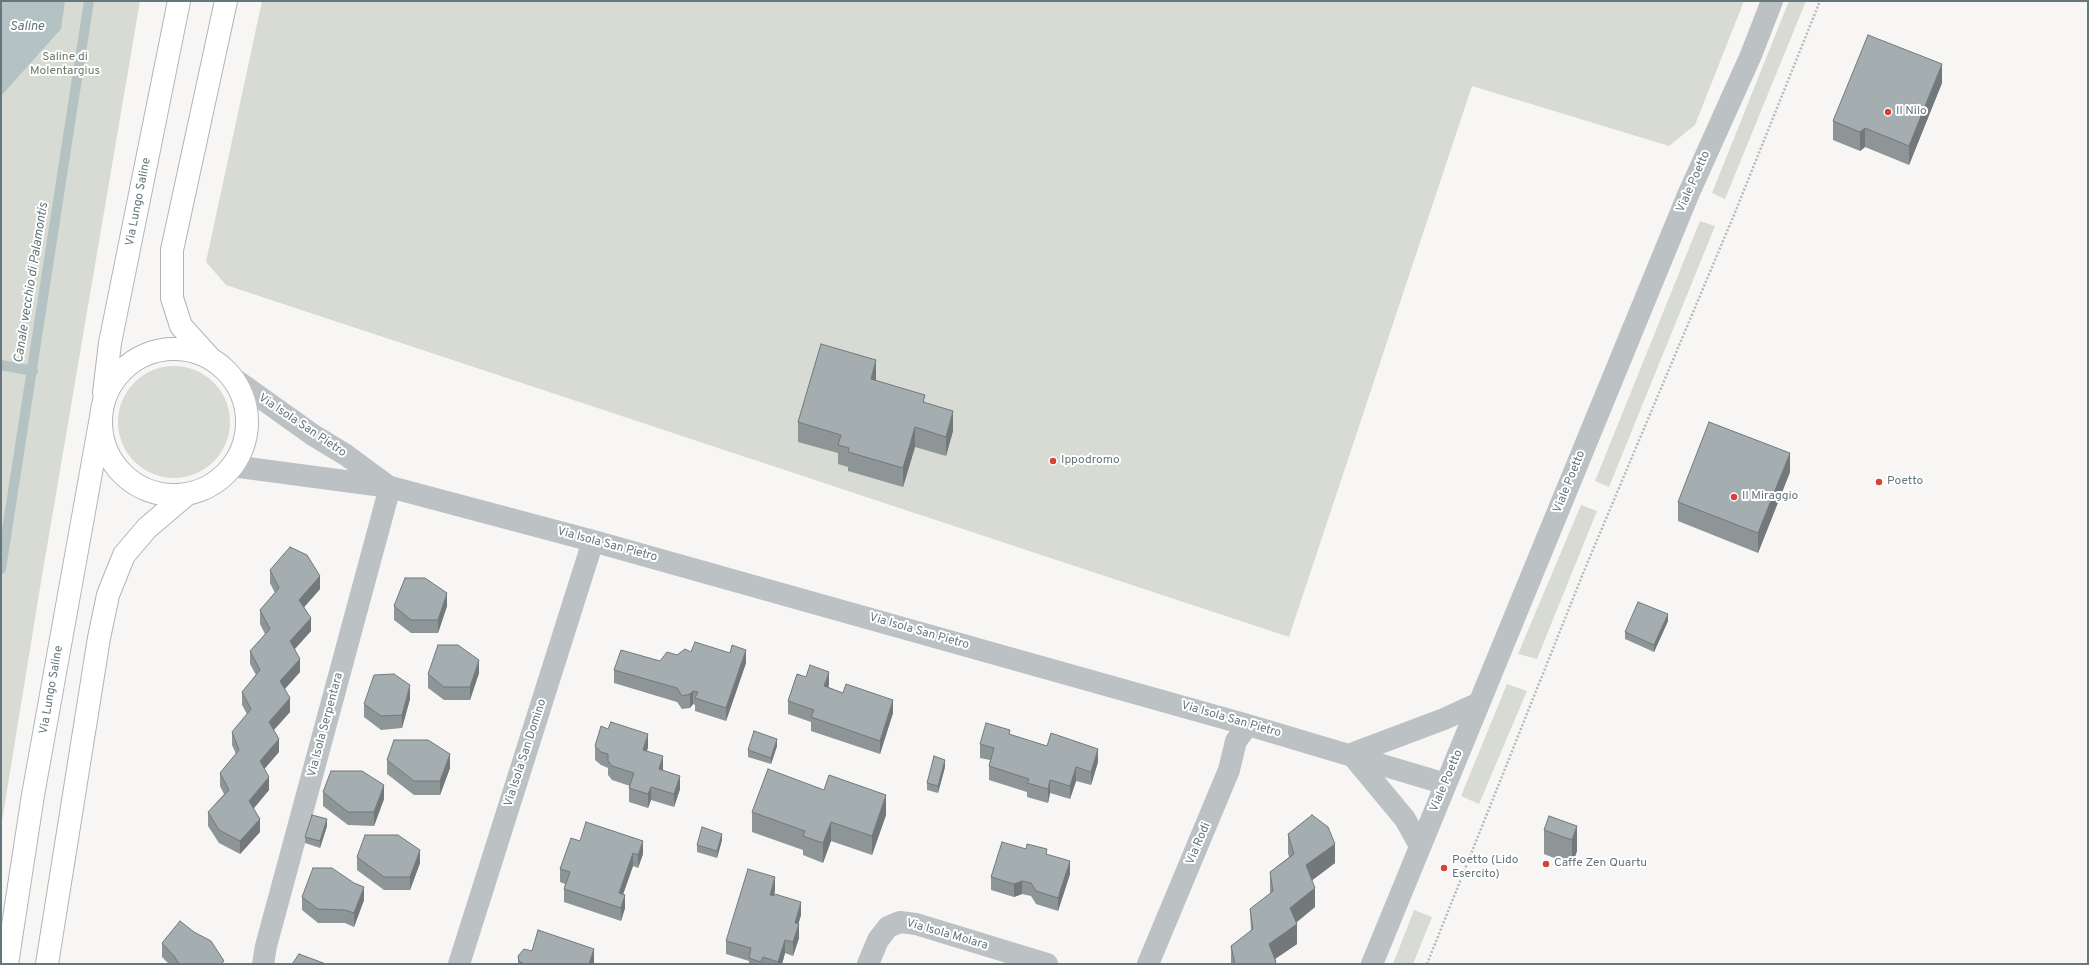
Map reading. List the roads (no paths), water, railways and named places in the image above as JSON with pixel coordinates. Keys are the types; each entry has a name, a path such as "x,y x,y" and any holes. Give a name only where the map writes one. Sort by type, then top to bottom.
{"main road":[{"name":"Via Lungo Saline","path":"7,964 35,787 102,410 110,342 179,1"},
{"name":"Via Lungo Saline","path":"47,964 99,638 108,595 124,554 146,528 188,494 212,484 232,466 243,446 247,422 244,399 233,378 211,359 182,326 172,298 172,250 226,1"},
{"name":"Via Lungo Saline","path":"188,494 171,495 154,492 139,486 125,477 114,465 106,450 102,434 102,410 108,391 119,374 134,361 146,355 172,349 192,352 211,359"}],"street":[{"name":"Viale Poetto","path":"1372,964 1688,195 1750,55 1772,1"},
{"name":"Via Isola San Pietro","path":"233,378 390,487"},
{"name":"Via Isola San Pietro","path":"232,466 390,487 593,541 1248,725 1351,754 1446,784"},
{"name":"Via Isola Serpentara","path":"262,964 390,487"},
{"name":"Via Isola San Domino","path":"459,964 593,541"},
{"path":"1420,846 1405,819 1351,754 1444,719 1479,703"},
{"name":"Via Rodi","path":"1148,964 1229,770 1236,740 1248,725"},
{"name":"Via Isola Molara","path":"868,964 878,940 888,927 900,922 916,924 1046,964"}],"water":[{"name":"Saline","path":"1,1 65,1 61,29 1,96"}],"waterway":[{"name":"Canale vecchio di Palamontis","path":"1,569 89,1"},
{"path":"1,365 33,371"}],"place":[{"name":"Il Nilo","path":"1888,112"},
{"name":"Ippodromo","path":"1053,461"},
{"name":"Poetto","path":"1879,482"},
{"name":"Il Miraggio","path":"1734,497"},
{"name":"Caffe Zen Quartu","path":"1546,864"},
{"name":"Poetto (Lido Esercito)","path":"1444,868"}],"park label":[{"name":"Saline di Molentargius","path":"65,65"}]}
